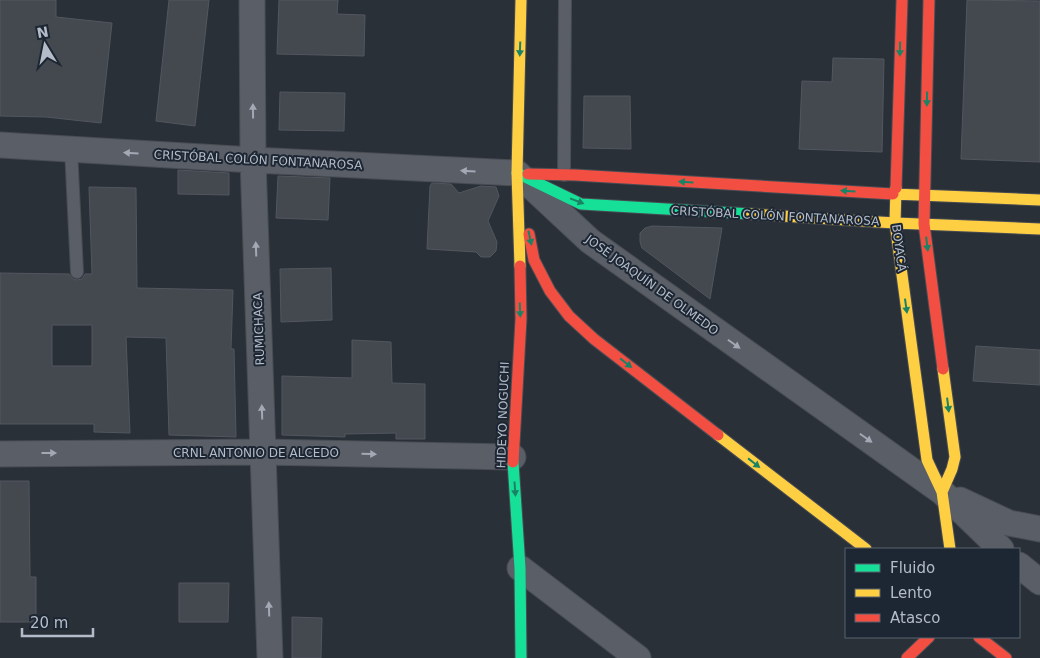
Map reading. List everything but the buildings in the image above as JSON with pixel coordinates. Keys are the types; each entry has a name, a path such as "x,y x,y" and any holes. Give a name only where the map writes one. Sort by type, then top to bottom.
{"street":[{"name":"RUMICHACA","path":"252,0 253,160 270,658"},
{"path":"521,0 517,173 534,260 550,291 570,316 594,339 865,548"},
{"name":"BOYACÁ","path":"902,0 906,213 928,460 942,492 950,548"},
{"path":"929,0 924,224 955,458 942,492 1009,523 1040,529"},
{"name":"CRISTÓBAL COLÓN FONTANAROSA","path":"0,145 253,160 564,175 906,213 924,224 1040,229"},
{"name":"CRISTÓBAL COLÓN FONTANAROSA","path":"517,173 582,204 906,213 925,195 1040,200"},
{"name":"HIDEYO NOGUCHI","path":"517,173 521,319 513,457 520,568 521,658"},
{"name":"JOSÉ JOAQUÍN DE OLMEDO","path":"517,173 590,241 942,492 1000,548"},
{"name":"CRNL ANTONIO DE ALCEDO","path":"0,454 264,452 513,457"},
{"path":"1020,566 1040,582"},
{"path":"520,568 638,658"},
{"path":"907,658 928,638"},
{"path":"980,638 1006,658"}],"lane":[{"path":"564,175 566,0"},
{"path":"71,149 77,272"},
{"name":"BOYACÁ","path":"906,213 942,492"}],"traffic: fast":[{"path":"517,173 581,204 751,214"},
{"path":"513,462 520,568 521,658"}],"traffic: slow":[{"path":"520,266 517,173 521,0"},
{"path":"896,188 895,223 927,460 942,492 950,548"},
{"path":"893,194 1040,200"},
{"path":"751,214 895,223 1040,229"},
{"path":"942,492 955,457 943,369"},
{"path":"718,435 865,548"}],"traffic: jam":[{"path":"896,188 902,0"},
{"path":"929,0 924,224 943,369"},
{"path":"528,174 575,175 893,194"},
{"path":"529,234 534,260 550,291 569,316 594,339 718,435"},
{"path":"513,462 521,319 520,266"},
{"path":"907,658 928,638"},
{"path":"980,638 1006,658"}]}
